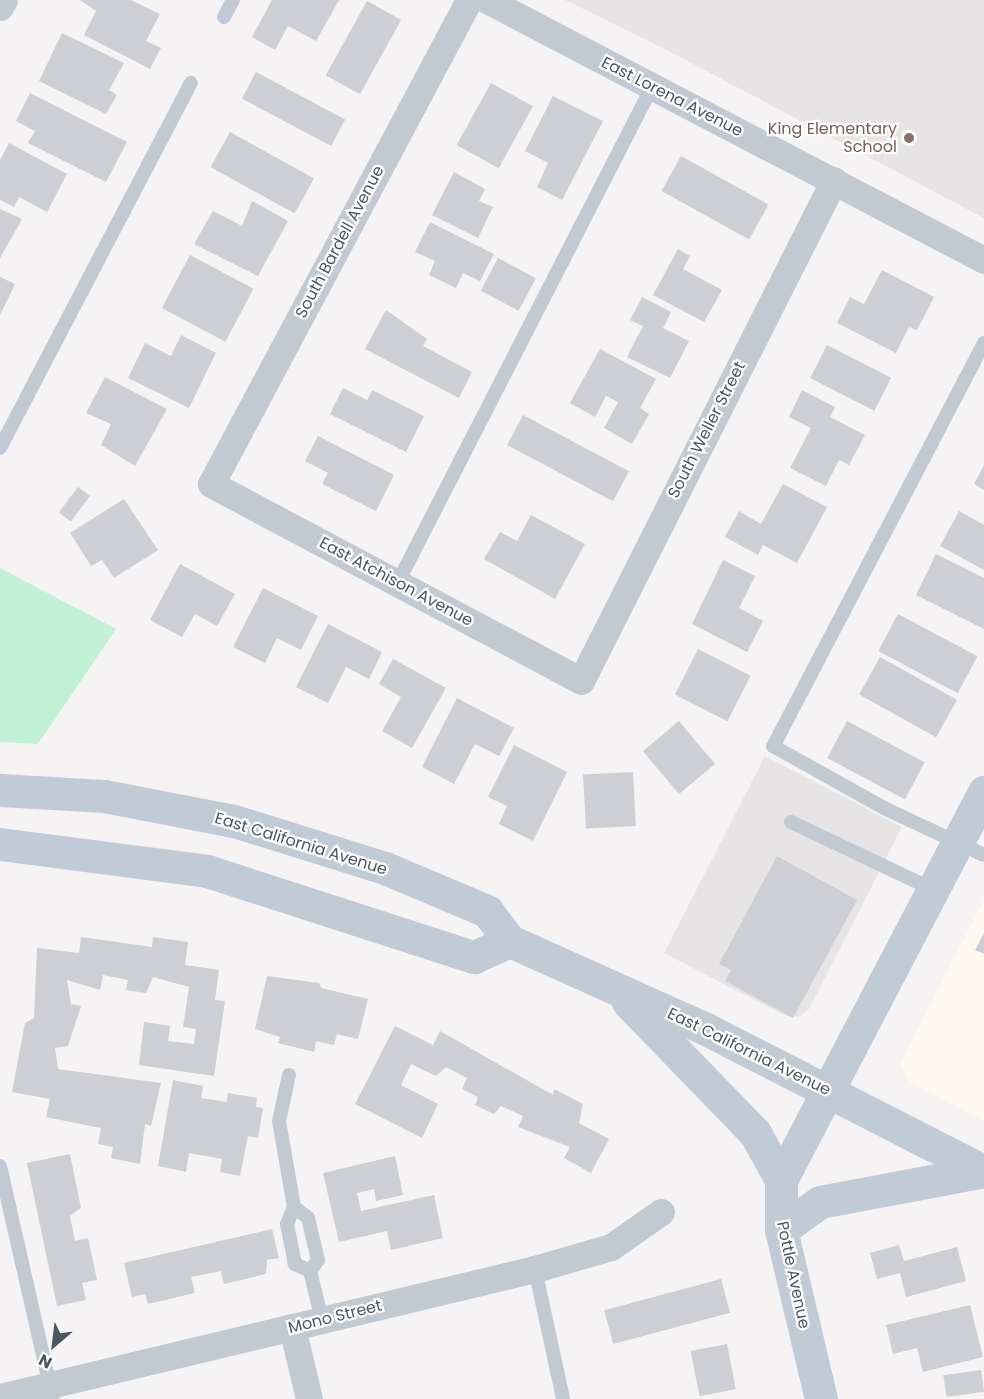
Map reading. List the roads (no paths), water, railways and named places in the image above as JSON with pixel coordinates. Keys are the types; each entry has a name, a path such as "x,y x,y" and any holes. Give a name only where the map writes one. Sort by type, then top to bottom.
{"main road":[{"name":"East California Avenue","path":"0,790 104,796 234,821 385,868 487,911 510,941 615,987 826,1089 984,1171"},
{"name":"Pottle Avenue","path":"821,1399 781,1230 781,1180 826,1089 932,889 970,849 984,792"},
{"path":"0,844 207,871 474,957 510,941"},
{"path":"615,987 748,1126 781,1180"},
{"path":"781,1230 820,1202 984,1171"}],"street":[{"path":"0,7 4,0"},
{"name":"South Bardell Avenue","path":"211,484 469,0"},
{"name":"East Lorena Avenue","path":"487,0 984,260"},
{"name":"South Weller Street","path":"581,681 834,180"},
{"name":"East Atchison Avenue","path":"211,484 581,681"},
{"name":"Mono Street","path":"0,1397 52,1392 292,1327 535,1269 610,1247 661,1212"},
{"path":"292,1327 309,1399"}],"lane":[{"path":"224,17 233,0"},
{"path":"0,448 191,83"},
{"path":"398,584 651,87"},
{"path":"970,849 773,746 984,343"},
{"path":"791,822 932,889"},
{"path":"289,1075 279,1121 294,1207 287,1224 295,1264 310,1270"},
{"path":"0,1166 52,1392"},
{"path":"294,1207 308,1218 318,1260 310,1270"},
{"path":"535,1269 563,1399"},
{"path":"310,1270 322,1320"}],"place":[{"name":"King Elementary School","path":"909,138"}]}
